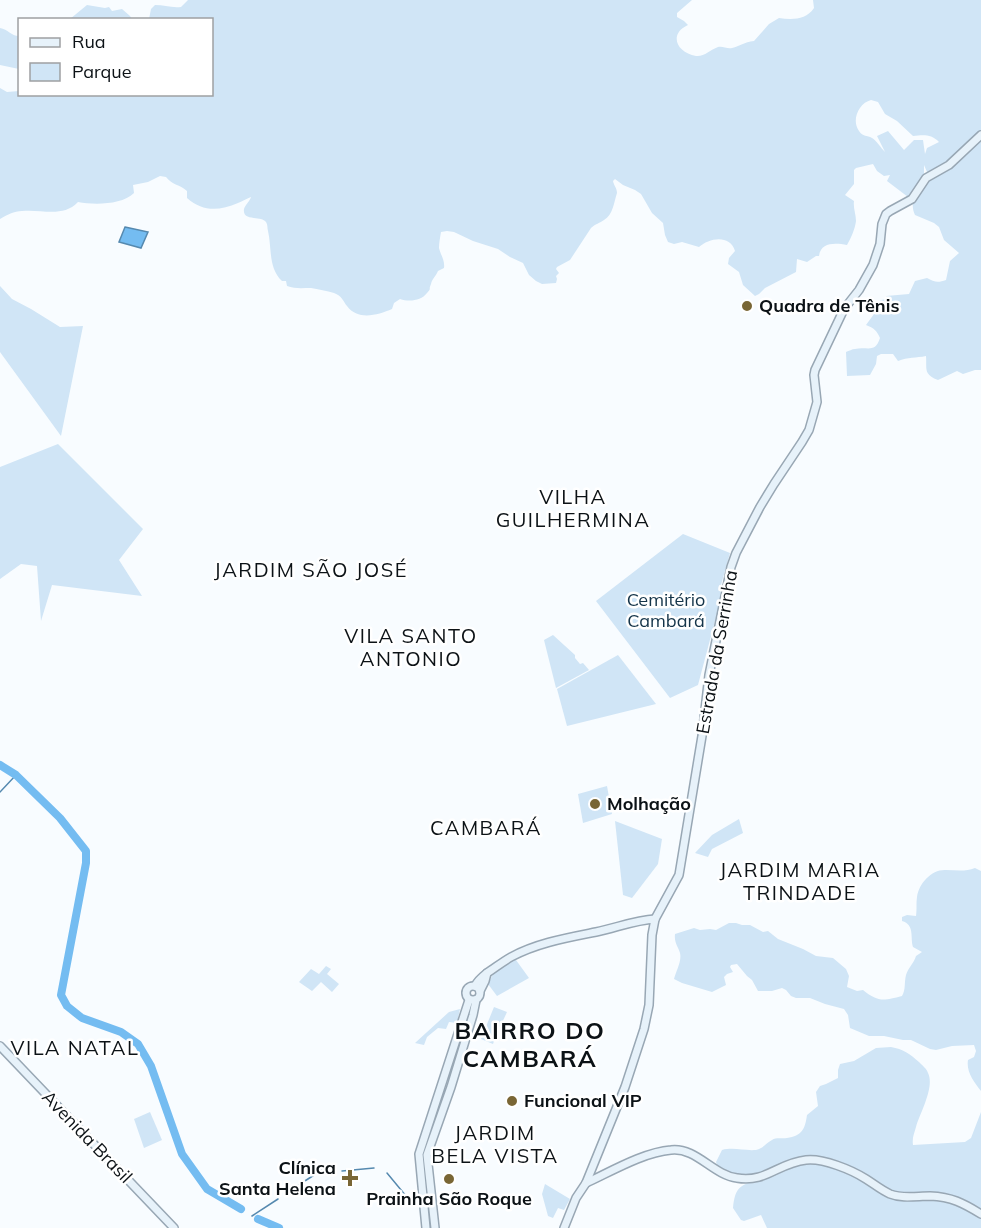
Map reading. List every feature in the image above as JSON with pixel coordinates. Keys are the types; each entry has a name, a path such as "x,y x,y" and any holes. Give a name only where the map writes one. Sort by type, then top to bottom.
{"street":[{"name":"Estrada da Serrinha","path":"655,919 679,875 708,682 731,567 736,553 760,507 809,430 817,402 815,370 844,309 859,290 873,265 880,244 883,219 890,211 912,199 926,178 949,165 981,135"},
{"path":"477,989 485,981 487,973 497,965 551,941 655,919 652,935 649,1005 644,1029 586,1183 576,1198 564,1228"},
{"path":"473,1000 465,995 466,990 470,986 477,989"},
{"path":"473,1000 479,998 477,989"},
{"path":"426,1228 419,1154 473,1000"},
{"path":"435,1228 427,1155 473,1015 473,1000"},
{"name":"Avenida Brasil","path":"0,1046 174,1228"},
{"path":"586,1183 648,1155 672,1150 688,1153 733,1178 747,1180 762,1177 785,1165 808,1160 849,1170 892,1195 945,1197 963,1203 981,1214"},
{"path":"592,1167 591,1178 595,1179"}],"green space":[{"path":"188,0 692,0 677,13 677,17 688,25 678,33 677,43 689,54 699,56 718,47 732,48 754,41 769,24 779,18 803,17 814,8 813,0 981,0 981,370 963,374 957,371 938,380 928,373 926,356 898,361 893,354 881,354 877,356 876,364 870,375 847,376 846,352 873,348 880,338 875,330 866,325 874,314 873,311 868,312 869,307 888,299 886,296 909,294 915,281 927,278 936,282 946,280 950,261 959,253 944,240 939,227 915,215 913,210 914,199 927,172 924,165 924,176 914,193 908,197 887,181 890,175 884,176 873,164 856,168 854,184 845,195 854,201 856,221 847,245 826,246 820,251 819,256 807,262 797,259 796,272 765,288 755,296 743,285 739,272 728,264 729,258 735,251 729,242 713,240 699,247 682,242 674,244 668,242 663,223 652,213 641,194 615,179 613,181 617,193 613,208 604,220 591,228 570,260 557,267 559,273 556,276 556,283 542,284 536,281 529,275 523,263 498,249 454,232 441,232 439,248 444,268 438,271 427,293 415,300 400,299 394,303 392,309 368,315 352,311 341,297 334,293 311,288 290,287 287,286 286,281 282,281 272,264 266,222 246,216 244,213 251,197 224,208 205,208 187,198 187,191 184,188 160,176 148,182 133,185 134,193 115,202 92,204 78,202 66,210 19,211 0,219 0,88 7,92 18,91 18,96 213,96 213,18 149,18 151,9 155,5 181,7","holes":["871,100 878,102 885,114 897,121 913,136 930,136 939,142 927,148 925,154 923,140 914,140 904,150 888,131 877,136 885,152 874,139 861,133 856,122 860,108"]},
{"path":"87,5 109,7 112,11 122,9 131,18 71,18"},
{"path":"0,28 18,36 18,69 0,65"},
{"path":"0,286 12,299 60,327 83,326 61,436 0,352"},
{"path":"58,444 143,529 119,560 142,596 52,585 41,621 37,566 21,564 0,579 0,467"},
{"name":"Cemitério Cambará","path":"683,534 730,553 721,585 720,602 698,685 670,698 596,601"},
{"path":"553,635 575,655 580,664 583,663 589,670 556,688 544,640"},
{"path":"618,655 656,704 567,726 557,689"},
{"name":"Molhação","path":"607,786 612,814 583,823 578,794"},
{"path":"739,819 743,833 712,849 708,857 695,853 712,835"},
{"path":"615,821 662,839 658,864 632,898 623,895"},
{"path":"975,868 981,871 981,1091 968,1069 968,1060 974,1057 976,1051 974,1045 952,1046 936,1050 911,1040 869,1036 850,1028 848,1015 844,1009 810,998 796,998 782,988 758,991 752,980 737,964 731,965 733,972 724,977 726,985 712,992 674,979 680,963 675,934 694,928 716,930 729,923 736,923 750,925 763,932 768,931 778,939 816,956 833,958 846,969 849,976 847,987 857,991 863,990 881,999 902,996 907,972 916,956 922,952 913,947 909,925 902,921 902,917 916,916 918,892 923,882 931,874 941,870"},
{"path":"516,960 529,978 497,996 488,984 497,966"},
{"path":"326,966 331,969 327,974 339,984 332,992 321,982 312,991 299,982 311,969 319,974"},
{"path":"494,1007 507,1012 501,1025 498,1024 500,1025 493,1044 481,1039"},
{"path":"460,1009 457,1023 449,1022 446,1029 438,1028 427,1037 424,1045 415,1043 449,1012"},
{"path":"891,1047 916,1059 927,1070 930,1079 913,1145 965,1142 971,1138 981,1112 981,1228 767,1228 761,1215 741,1220 733,1208 735,1195 744,1185 760,1179 753,1176 731,1176 718,1168 716,1162 722,1150 756,1150 774,1139 796,1136 804,1128 807,1115 818,1106 816,1092 820,1086 838,1078 840,1064 854,1061 876,1048"},
{"path":"150,1112 162,1140 144,1148 134,1119"},
{"path":"545,1184 570,1199 564,1210 558,1208 553,1218 548,1216 542,1194"}],"water":[{"path":"125,227 148,232 141,248 119,242"}],"waterway":[{"path":"0,765 16,775 60,818 86,851 86,863 61,995 67,1006 82,1018 121,1032 138,1044 151,1066 182,1154 207,1189 241,1209"},
{"path":"0,792 16,775"},
{"path":"448,1078 469,1016"},
{"path":"428,1209 423,1155 445,1089"},
{"path":"342,1171 374,1168"},
{"path":"297,1186 322,1170 333,1169"},
{"path":"387,1173 411,1202"},
{"path":"252,1216 278,1199"},
{"path":"258,1219 279,1228"}],"place":[{"name":"Quadra de Tênis","path":"747,306"},
{"name":"Molhação","path":"595,804"},
{"name":"Funcional VIP","path":"512,1101"},
{"name":"Clínica Santa Helena","path":"350,1178"},
{"name":"Prainha São Roque","path":"449,1179"}],"district":[{"name":"VILHA GUILHERMINA","path":"573,508"},
{"name":"JARDIM SÃO JOSÉ","path":"311,570"},
{"name":"VILA SANTO ANTONIO","path":"411,648"},
{"name":"CAMBARÁ","path":"486,828"},
{"name":"JARDIM MARIA TRINDADE","path":"800,882"},
{"name":"BAIRRO DO CAMBARÁ","path":"530,1045"},
{"name":"VILA NATAL","path":"75,1048"},
{"name":"JARDIM BELA VISTA","path":"495,1144"}]}
